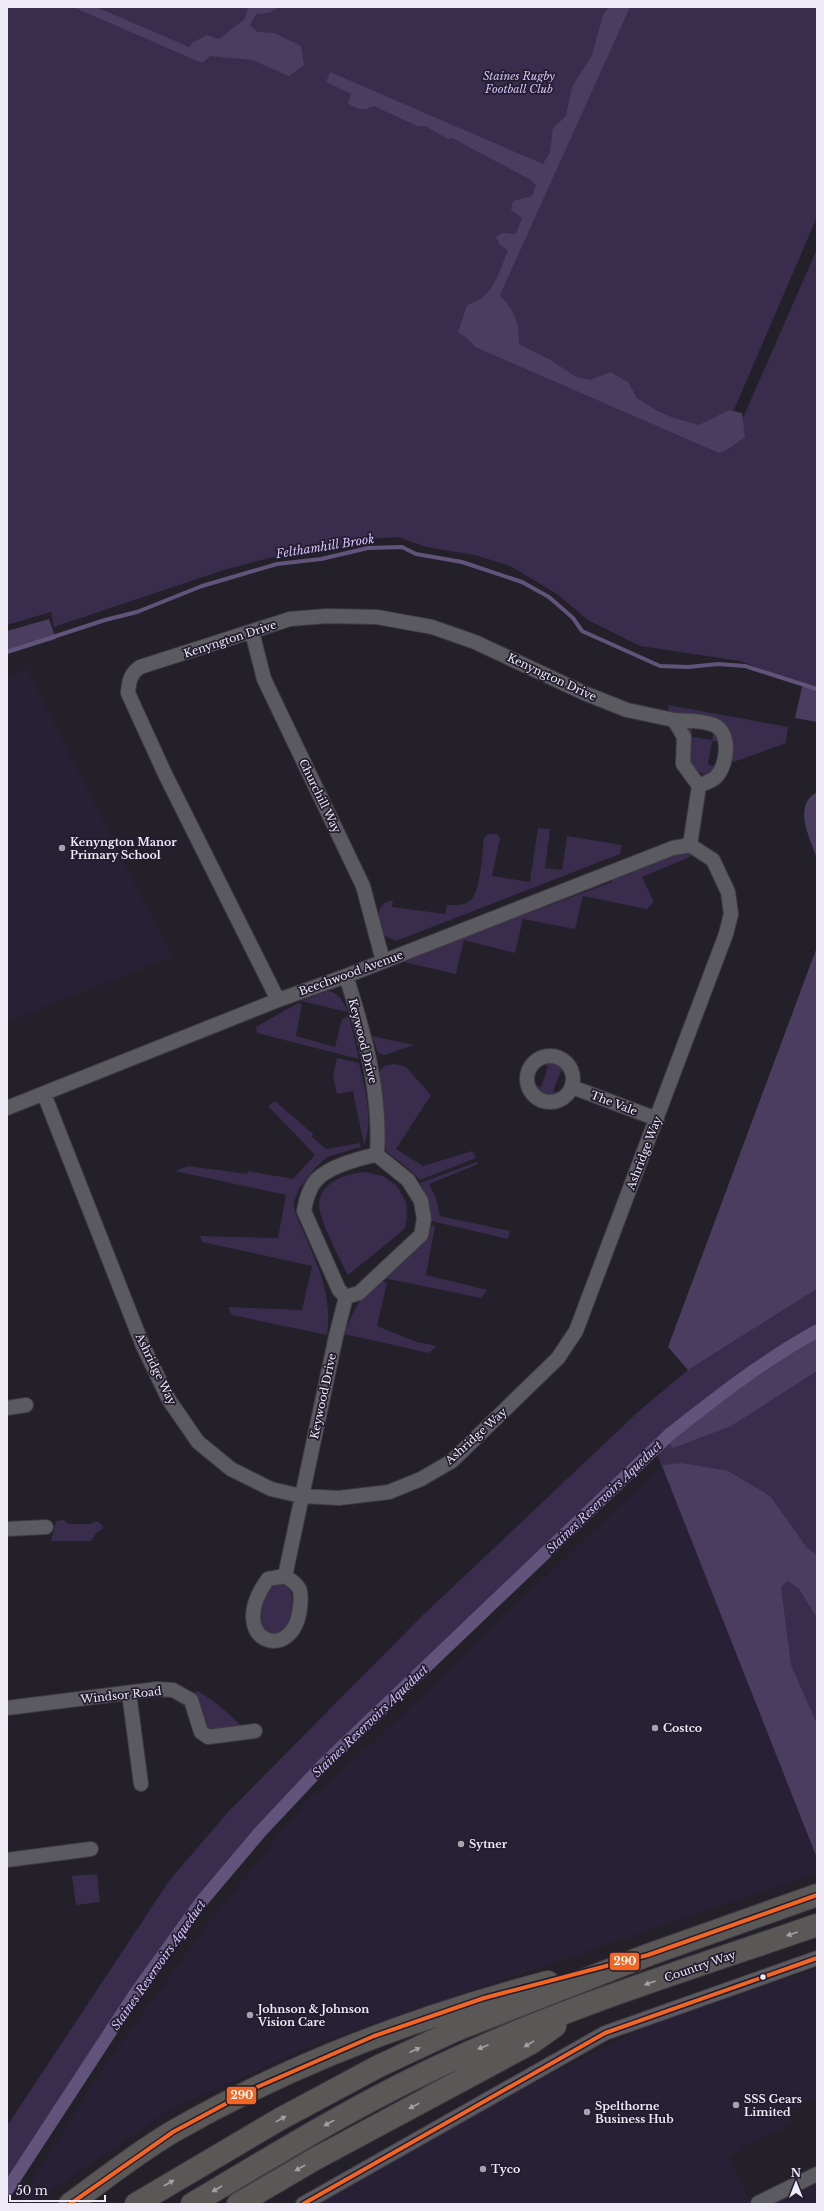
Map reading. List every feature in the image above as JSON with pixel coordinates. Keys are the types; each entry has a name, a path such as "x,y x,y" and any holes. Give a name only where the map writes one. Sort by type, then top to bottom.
{"highway":[{"path":"136,2204 280,2119 379,2066 456,2030 648,1955 817,1895"},
{"name":"Country Way","path":"584,2006 817,1925"},
{"path":"70,2204 173,2132 255,2088 322,2058 374,2036 484,1998 648,1955"},
{"path":"192,2204 363,2104 448,2062 584,2006"},
{"path":"238,2204 315,2159 531,2043 584,2006"}],"street":[{"name":"Kenyngton Drive","path":"278,1000 165,774 128,693 129,682 133,673 140,667 290,619 327,616 377,617 432,627 475,642 584,693 627,710 674,720 698,721 715,726 724,734 726,743 722,768 715,778 699,786"},
{"name":"Churchill Way","path":"252,632 264,679 363,886 383,961"},
{"path":"674,720 684,737 683,764 699,786 693,847"},
{"name":"Beechwood Avenue","path":"7,1108 278,1000 346,976 673,848 693,847"},
{"name":"Ashridge Way","path":"44,1094 143,1346 169,1400 198,1442 231,1469 272,1489 301,1496 339,1498 389,1492 421,1479 452,1461 558,1358 576,1331 726,934 731,914 728,892 713,860 693,847"},
{"name":"Keywood Drive","path":"346,976 362,1027 376,1092 379,1127 377,1155"},
{"name":"The Vale","path":"572,1087 657,1119"},
{"path":"377,1155 408,1180 421,1201 424,1219 422,1235 359,1293 346,1297 339,1290 304,1211 307,1197 314,1184 326,1171 369,1156 377,1155"},
{"name":"Keywood Drive","path":"285,1576 301,1496 346,1297"},
{"path":"7,1408 26,1405"},
{"path":"7,1529 46,1527"},
{"path":"285,1576 295,1583 302,1593 299,1616 291,1633 273,1641 266,1640 259,1636 254,1628 256,1602 261,1589 268,1579 285,1576"},
{"name":"Windsor Road","path":"7,1708 157,1689 173,1690 191,1700 201,1732 208,1737 255,1732"},
{"path":"129,1693 141,1784"},
{"path":"7,1860 91,1849"},
{"path":"303,2204 605,2034 817,1958"},
{"path":"758,2203 817,2174"}],"shaded area":[{"path":"73,7 96,7 189,47 192,43 207,35 219,39 245,19 248,7 279,7 269,13 256,14 250,25 257,32 274,33 301,46 304,65 289,76 252,60 210,56 202,63"},
{"path":"609,7 630,7 500,295 515,317 518,329 519,344 549,359 576,377 590,380 610,372 628,382 637,398 656,410 671,417 699,425 729,410 742,413 745,437 727,450 719,453 475,347 468,339 458,332 467,305 483,297 489,291 494,284 508,251 499,244 496,237 502,233 516,234 522,218 511,210 513,201 532,196 536,185 531,180 452,138 448,139 425,126 417,126 374,106 367,109 354,107 348,103 351,94 326,82 330,72 543,164 550,152 553,128 566,116 572,87 592,55 603,15"},
{"path":"49,619 56,639 7,654 7,631"},
{"name":"Kenyngton Manor Primary School","path":"27,669 172,957 11,1020 7,1010 7,677"},
{"path":"802,687 817,690 817,722 795,718"},
{"path":"817,792 817,859 807,832 804,814 805,805"},
{"path":"817,947 817,1289 688,1370 668,1347"},
{"path":"817,1337 817,1371 731,1426 673,1448 668,1442 740,1386 778,1360"},
{"path":"682,1463 728,1471 770,1496 807,1548 817,1555 817,1618 799,1589 788,1581 781,1587 791,1665 817,1724 817,1858 662,1465"},
{"path":"662,1465 817,1858 817,1873 318,2043 171,2109 32,2204 22,2204 21,2199 102,2070 200,1935 306,1801 357,1758"},
{"path":"817,1969 817,2095 788,2113 793,2124 740,2148 741,2152 729,2157 751,2204 315,2204 485,2107 648,2025 719,1999"},
{"path":"817,2179 817,2204 766,2204"}],"green space":[{"name":"Staines Rugby Football Club","path":"7,7 817,7 817,217 718,447 728,451 817,249 817,690 740,661 640,646 588,620 557,594 510,566 475,555 426,547 398,537 369,539 320,551 278,556 227,569 54,627 51,612 7,625"},
{"path":"668,705 788,727 786,743 725,765 731,737 689,717 669,712"},
{"path":"684,727 692,727 692,737 712,740 714,730 722,742 712,741 708,764 718,768 709,776 701,773 692,763 687,749"},
{"path":"538,828 550,829 545,868 562,870 567,836 622,845 620,854 396,941 383,935 379,913 382,905 387,902 393,900 392,907 445,914 447,905 462,904 471,900 479,880 484,838 489,834 497,834 500,838 492,876 530,882"},
{"path":"681,852 691,854 690,857 642,877 654,902 647,909 583,896 575,929 523,919 515,953 464,940 456,974 404,962 458,939 612,882 612,878"},
{"path":"328,991 338,996 343,1001 348,1012 301,1001"},
{"path":"298,1003 302,1004 296,1036 335,1047 342,1019 349,1016 359,1059 257,1033 256,1027"},
{"path":"372,1036 414,1045 385,1055 378,1053"},
{"path":"337,1058 359,1063 368,1104 368,1125 364,1145 353,1091 337,1094 333,1076"},
{"path":"551,1060 562,1064 566,1073 561,1071 553,1091 559,1093 548,1096 538,1091 536,1085 541,1087 548,1067 544,1064"},
{"path":"395,1064 406,1067 431,1095 396,1149 423,1166 472,1151 476,1158 420,1180 386,1151 379,1072 384,1066"},
{"path":"275,1101 313,1134 312,1137 326,1149 360,1143 361,1147 327,1157 315,1168 299,1189 294,1202 295,1212 314,1256 324,1287 328,1319 327,1335 232,1315 228,1307 302,1310 312,1266 202,1242 200,1236 278,1238 286,1195 175,1171 188,1166 247,1174 248,1171 293,1179 315,1155 268,1106"},
{"path":"477,1162 478,1164 429,1184 436,1198 440,1216 510,1231 508,1239 431,1221 427,1196 420,1183"},
{"path":"365,1172 383,1176 397,1186 406,1202 407,1218 405,1228 348,1275 326,1229 319,1204 324,1190 329,1184 350,1174"},
{"path":"429,1225 435,1226 426,1275 487,1290 481,1298 384,1278"},
{"path":"380,1280 387,1283 377,1326 417,1342 437,1346 429,1353 344,1334 358,1304"},
{"path":"817,1289 817,1858 655,1449 324,1764 261,1831 201,1902 135,1994 7,2190 7,2126 169,1881 228,1812 422,1616 638,1412 688,1370"},
{"path":"64,1520 68,1524 90,1524 97,1521 103,1526 103,1529 97,1532 91,1541 51,1541 56,1521"},
{"path":"280,1584 289,1587 292,1598 292,1609 290,1619 285,1627 279,1632 273,1634 267,1631 261,1623 260,1611 263,1599 268,1591 272,1587"},
{"path":"198,1691 216,1703 242,1726 208,1731 195,1692"},
{"path":"97,1874 100,1902 76,1905 72,1876"}],"waterway":[{"name":"Felthamhill Brook","path":"7,652 105,620 137,612 202,586 277,564 321,559 368,548 402,547 416,554 462,562 522,582 549,597 573,618 582,631 660,666 688,667 718,664 745,666 817,689"},
{"name":"Staines Reservoirs Aqueduct","path":"7,2190 135,1994 201,1902 261,1831 324,1764 670,1434 723,1393 778,1354 817,1331"}],"transit line":[{"name":"290","path":"70,2204 173,2132 255,2088 374,2036 484,1998 648,1955 817,1895"},
{"name":"290","path":"303,2204 605,2033 817,1958"}],"place":[{"name":"Kenyngton Manor Primary School","path":"62,848"},
{"name":"Costco","path":"655,1728"},
{"name":"Sytner","path":"461,1844"},
{"name":"Johnson & Johnson Vision Care","path":"250,2015"},
{"name":"SSS Gears Limited","path":"736,2105"},
{"name":"Spelthorne Business Hub","path":"587,2112"},
{"name":"Tyco","path":"483,2169"}]}
